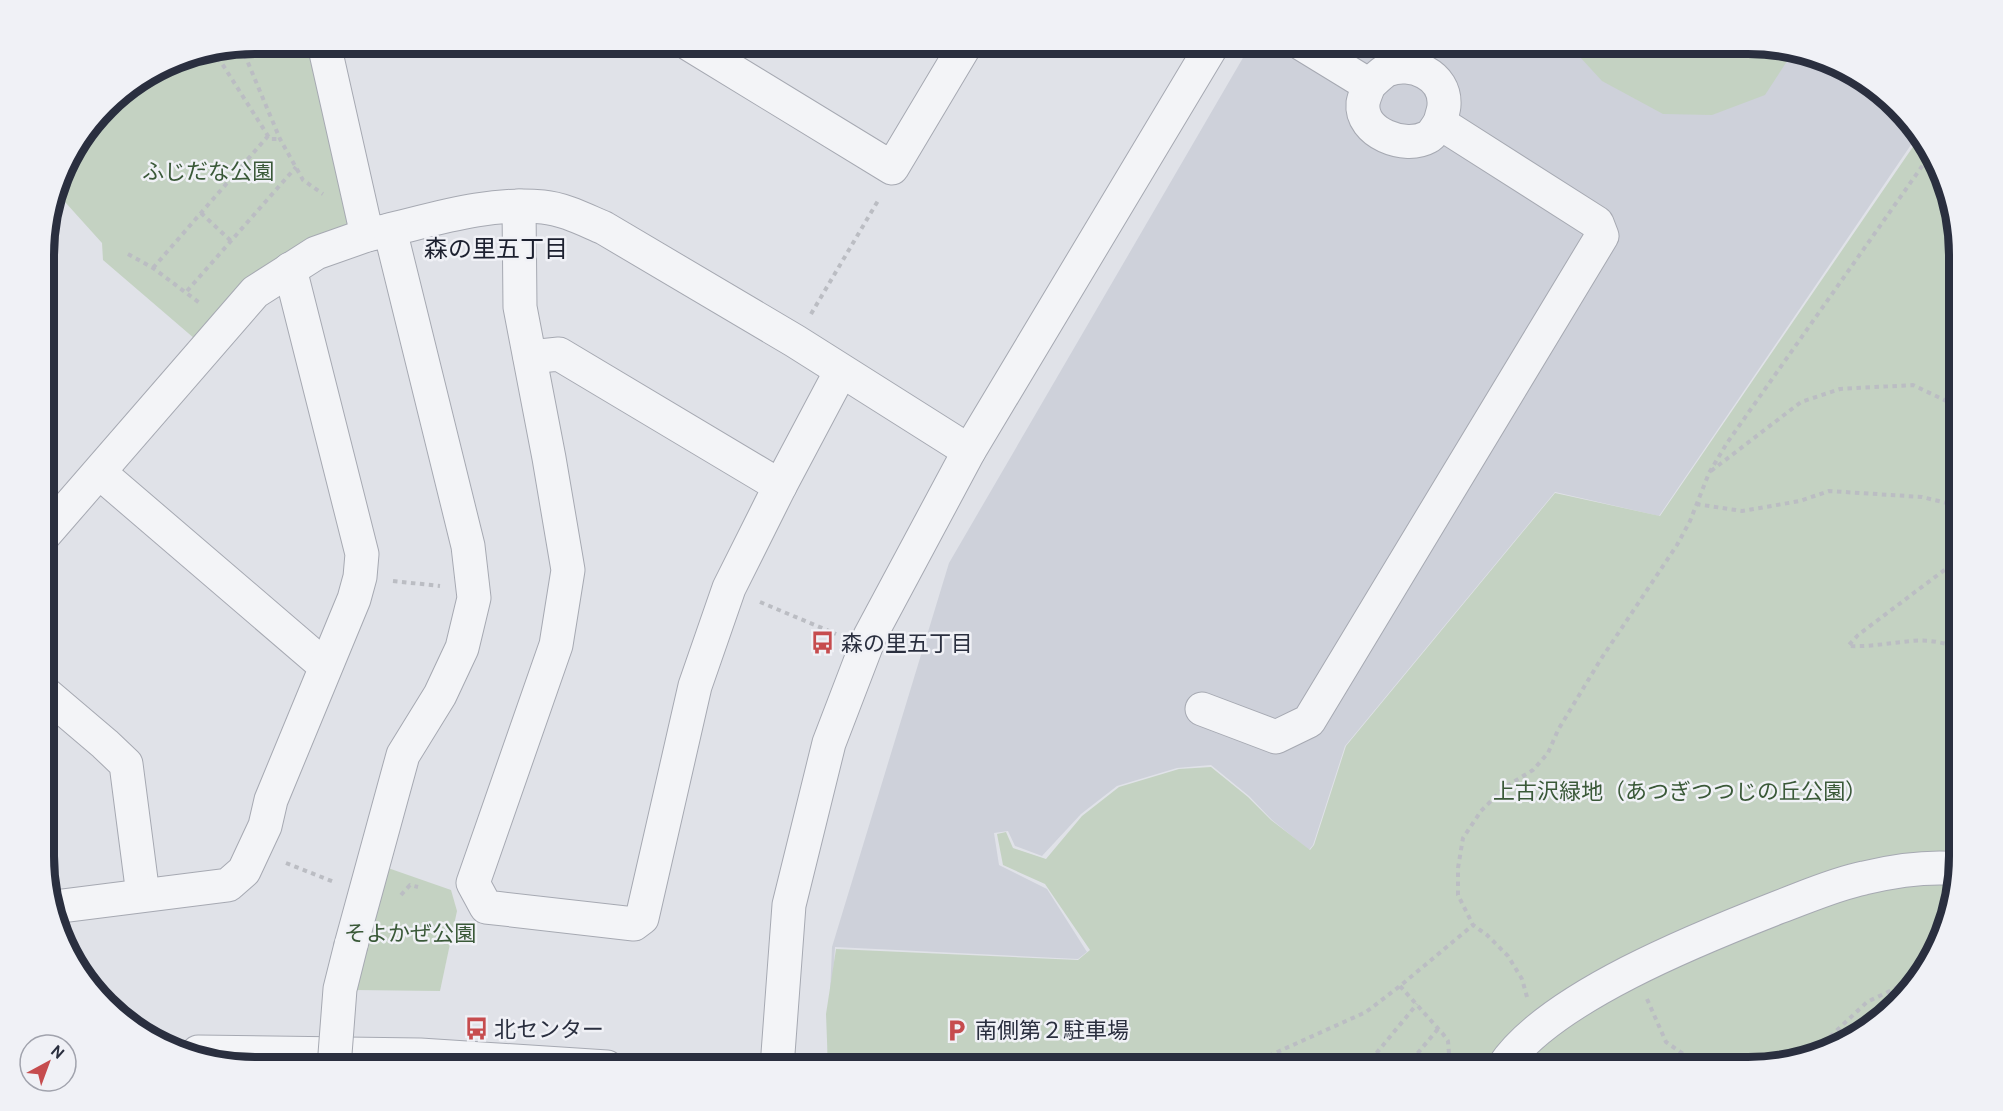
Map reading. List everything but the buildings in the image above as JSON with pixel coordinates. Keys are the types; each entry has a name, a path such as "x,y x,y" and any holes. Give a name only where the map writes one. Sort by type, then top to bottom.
{"street":[{"path":"326,54 358,198 378,232 468,546 474,590 462,648 440,695 403,755 340,989 335,1057"},
{"path":"705,54 892,168 960,54"},
{"path":"778,1057 789,904 829,743 866,647 969,451 1207,54"},
{"path":"1337,54 1369,85"},
{"path":"1408,65 1426,72 1440,85 1445,103 1440,123 1430,137 1411,143 1386,138 1369,123 1363,105 1369,85 1387,70 1408,65"},
{"path":"1202,709 1276,737 1309,721 1602,236 1597,224 1440,123"},
{"path":"519,206 520,307 568,570 556,645 473,883 486,907 634,924 642,918 696,686 729,588 841,371"},
{"path":"54,524 255,292 316,253 378,232 486,208 545,207 572,214 604,228 795,341 969,451"},
{"path":"61,907 228,885 244,871 265,826 271,800 354,599 360,577 362,554 290,269"},
{"path":"530,357 560,354 780,486"},
{"path":"100,473 325,666"},
{"path":"54,701 126,764 143,896"},
{"path":"1509,1057 1562,1012 1634,971 1730,926 1863,878 1899,871 1949,870"},
{"path":"214,1052 451,1057"}],"path":[{"path":"245,55 280,140 303,180 329,198 358,198"},
{"path":"216,58 270,139 280,140"},
{"path":"153,268 268,136"},
{"path":"1535,1033 1522,979 1508,956 1473,925 1458,895 1458,868 1463,838 1480,811 1505,787 1533,771 1548,753 1558,730 1601,659 1677,545 1690,521 1709,473 1726,443 1925,161"},
{"path":"187,291 296,166"},
{"path":"795,341 891,178 892,168"},
{"path":"201,213 231,241"},
{"path":"128,254 187,291 226,326"},
{"path":"1709,473 1801,402 1840,389 1913,385 1949,402"},
{"path":"1696,504 1742,511 1800,501 1829,491 1922,497 1949,504"},
{"path":"1949,567 1858,635 1848,646 1869,647 1912,641 1934,641 1949,645"},
{"path":"360,577 474,590"},
{"path":"729,588 866,647"},
{"path":"254,850 364,894"},
{"path":"1267,1057 1366,1012 1473,925"},
{"path":"1634,971 1666,1042 1688,1057"},
{"path":"1824,1041 1867,1002 1902,985"},
{"path":"1400,986 1448,1041 1449,1055"},
{"path":"1373,1057 1417,1004"},
{"path":"1414,1057 1438,1029"}],"shaded area":[{"path":"1245,54 1748,54 1775,56 1825,69 1849,81 1871,95 1899,122 1914,141 1659,516 1555,492 1345,746 1313,845 1309,850 1211,765 1177,768 1117,786 1081,814 1042,856 1015,846 1008,831 994,833 999,865 1047,889 1087,952 1078,959 835,947 827,1057 832,947 949,563"}],"green space":[{"name":"ふじだな公園","path":"255,54 318,54 349,230 195,339 103,260 102,243 62,199 69,178 95,132 132,95 178,69 215,58"},
{"path":"1577,54 1748,54 1789,59 1765,95 1712,115 1663,114 1602,81"},
{"name":"上古沢緑地（あつぎつつじの丘公園）","path":"1915,143 1938,190 1949,241 1949,870 1942,908 1934,933 1922,957 1899,989 1860,1023 1813,1046 1762,1057 828,1057 826,1014 836,949 1078,960 1090,950 1045,884 1003,865 997,834 1006,832 1013,848 1046,859 1082,816 1119,787 1179,769 1211,767 1248,797 1271,820 1310,850 1314,845 1346,746 1555,493 1660,516"},
{"name":"そよかぜ公園","path":"388,868 451,890 457,911 440,991 354,990"}],"place":[{"name":"森の里五丁目","path":"823,643"},
{"name":"北センター","path":"476,1029"},
{"name":"南側第２駐車場","path":"957,1030"}],"district":[{"name":"森の里五丁目","path":"496,248"}]}
